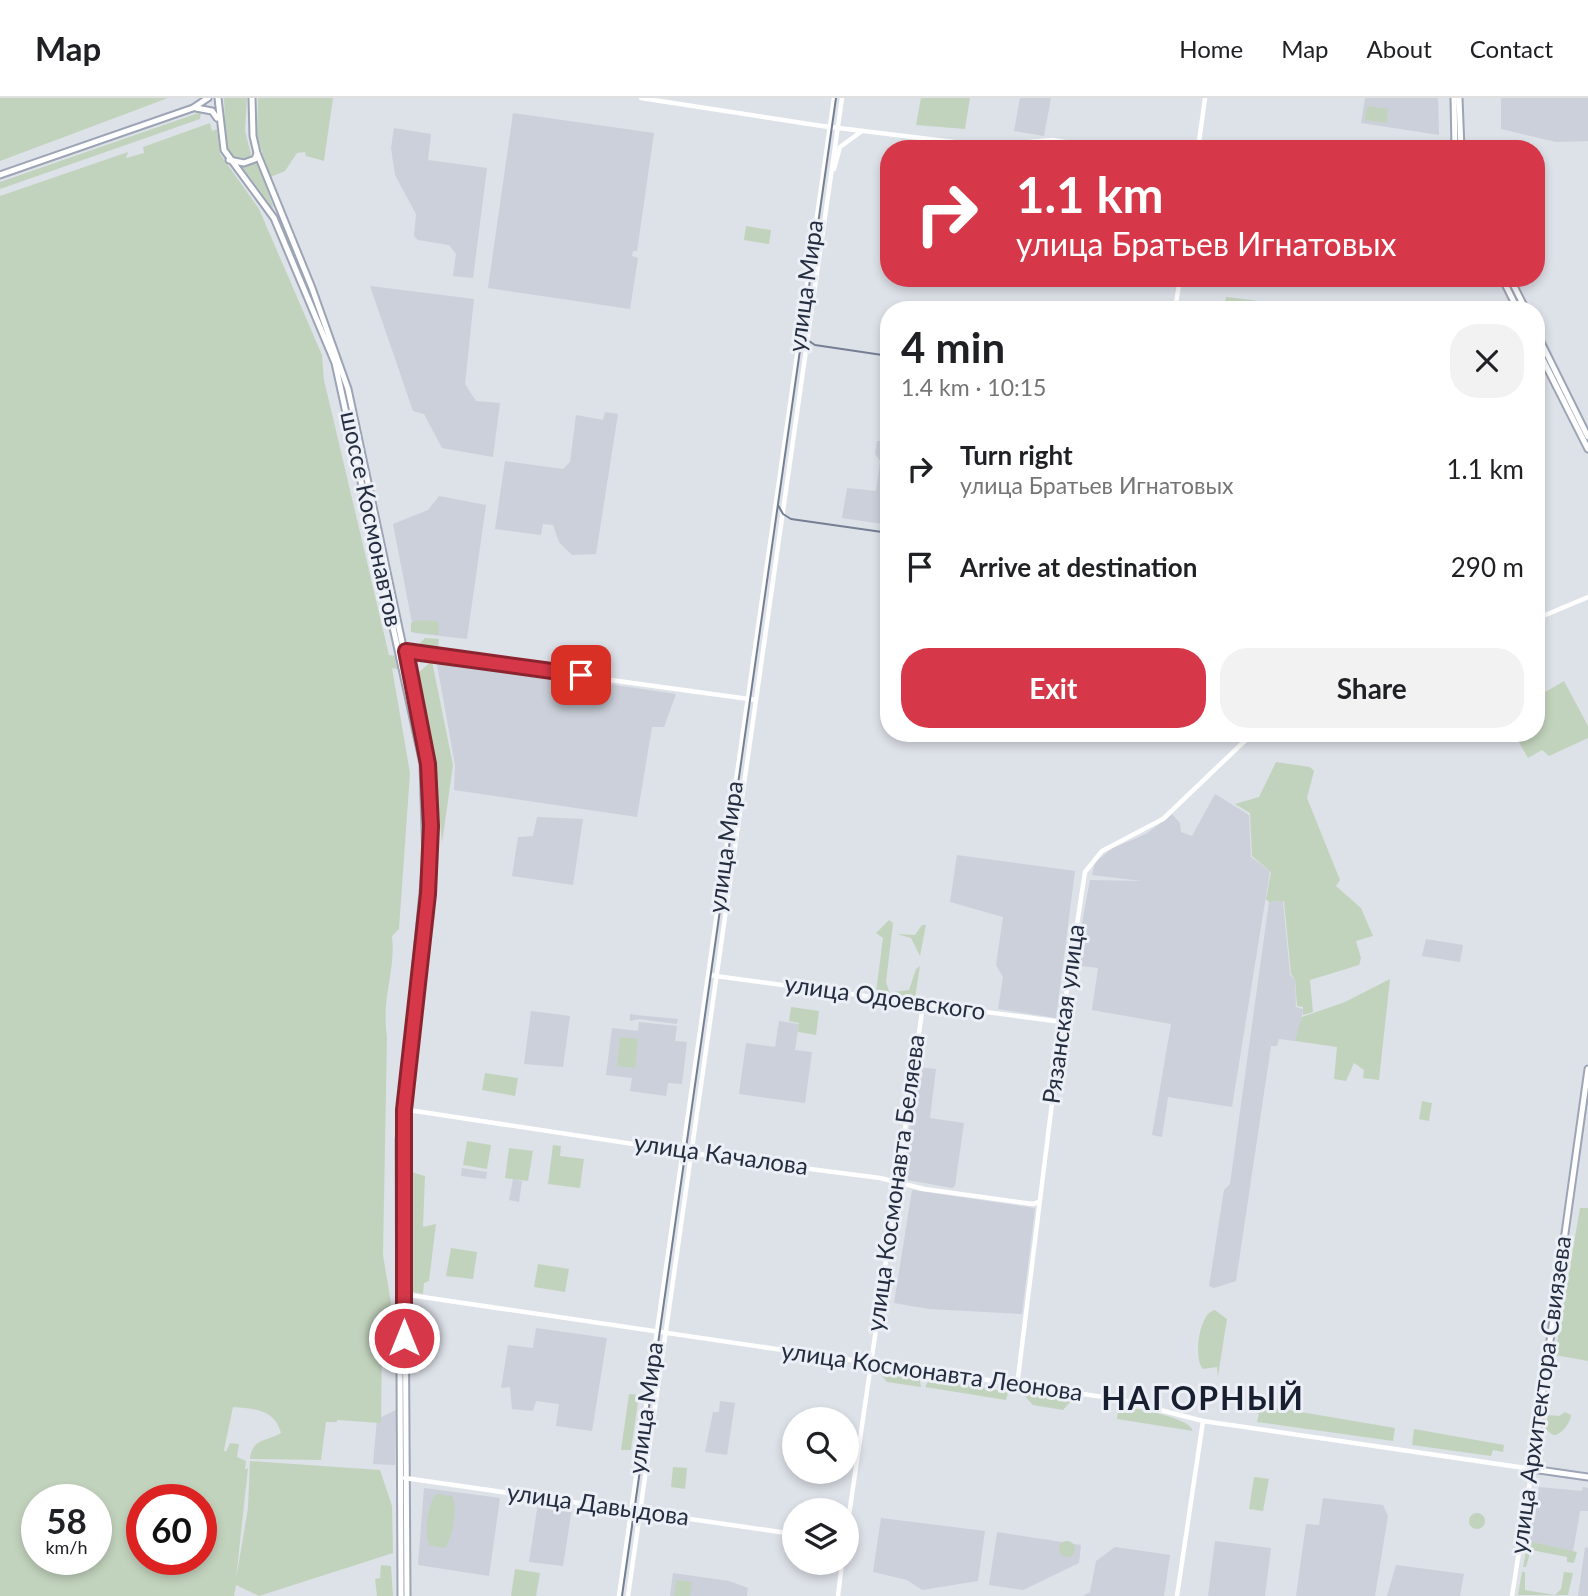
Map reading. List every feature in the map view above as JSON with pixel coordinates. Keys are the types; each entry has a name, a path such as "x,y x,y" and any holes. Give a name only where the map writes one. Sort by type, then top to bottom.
{"main road":[{"path":"0,176 193,108 208,98"},
{"name":"шоссе Космонавтов","path":"218,98 221,139 229,160 274,218 335,363 403,651"},
{"name":"шоссе Космонавтов","path":"252,98 253,136 257,153 312,288 348,389 419,733 426,827 424,894 402,1109 401,1596"},
{"path":"641,98 941,140"},
{"name":"улица Мира","path":"619,1596 834,98"},
{"name":"улица Мира","path":"628,1596 842,98"},
{"path":"1199,140 1205,98"},
{"path":"1455,140 1457,98"},
{"path":"1457,98 1460,140"},
{"path":"193,108 212,111 219,121"},
{"path":"832,173 843,143 865,130"},
{"path":"229,160 244,163 255,159 257,153"},
{"path":"1545,350 1588,437"},
{"path":"1545,364 1588,449"},
{"path":"1545,615 1588,597"},
{"path":"403,651 756,700"},
{"name":"Рязанская улица","path":"1017,1386 1062,1022 1084,873 1089,864 1111,845 1163,819 1243,742"},
{"name":"улица Одоевского","path":"708,975 1062,1022"},
{"name":"улица Космонавта Беляева","path":"851,1498 923,1004"},
{"name":"улица Архитектора Свиязева","path":"1512,1596 1588,1069"},
{"name":"улица Качалова","path":"402,1109 897,1182 1033,1205 1040,1202"},
{"name":"улица Космонавта Леонова","path":"402,1294 1141,1403 1203,1421 1588,1477"},
{"path":"1177,1596 1203,1421"},
{"name":"шоссе Космонавтов","path":"403,1478 407,1596"},
{"name":"улица Давыдова","path":"403,1478 782,1532"},
{"path":"838,1596 841,1575"}],"shaded area":[{"path":"1020,98 1051,98 1044,136 1014,131"},
{"path":"1365,98 1438,98 1439,135 1361,123"},
{"path":"1501,98 1588,98 1588,141 1556,142 1501,129"},
{"path":"513,113 654,133 637,251 633,251 632,256 638,258 630,309 488,288"},
{"path":"394,128 431,134 428,160 487,168 473,278 453,276 456,254 449,245 418,240 414,236 416,214 395,175 391,148"},
{"path":"370,286 474,299 465,384 476,401 500,403 493,457 442,448 424,414 413,411"},
{"path":"605,412 618,414 596,554 572,555 559,542 553,525 543,524 541,535 495,529 505,461 563,469 570,462 576,415 603,420"},
{"path":"877,441 880,441 880,461 875,454"},
{"path":"880,461 880,524 842,518 847,488 876,491"},
{"path":"439,496 486,505 467,639 414,633 393,524 428,510"},
{"path":"436,659 676,694 664,727 652,727 637,817 454,790 455,765"},
{"path":"1215,794 1249,815 1251,857 1270,871 1232,1107 1168,1097 1162,1137 1152,1135 1171,1024 1092,1010 1098,968 1074,965 1090,880 1142,881 1092,875 1095,862 1113,848 1146,834 1172,814 1180,823 1181,832 1192,836"},
{"path":"537,817 583,819 573,885 512,876 518,837 533,836"},
{"path":"957,855 1075,871 1056,1018 998,1009 1003,977 996,965 1003,917 950,902"},
{"path":"1283,901 1290,975 1295,979 1296,1007 1303,1009 1300,1028 1295,1041 1279,1039 1277,1046 1271,1046 1236,1281 1214,1288 1209,1286 1224,1190 1230,1184 1269,902"},
{"path":"1426,939 1463,945 1460,962 1422,956"},
{"path":"531,1011 570,1016 563,1067 524,1064"},
{"path":"630,1014 678,1019 677,1024 639,1019 630,1021"},
{"path":"779,1021 799,1024 795,1050 812,1052 805,1103 739,1094 746,1043 775,1047"},
{"path":"639,1022 677,1026 675,1041 687,1042 682,1084 668,1083 666,1096 630,1091 632,1078 606,1075 612,1028 638,1031"},
{"path":"918,1067 936,1069 930,1118 964,1123 955,1186 952,1188 902,1179"},
{"path":"462,1168 487,1172 486,1179 461,1176"},
{"path":"513,1179 522,1181 519,1202 509,1200"},
{"path":"912,1190 1035,1208 1022,1314 929,1309 894,1303"},
{"path":"536,1328 607,1338 592,1431 556,1426 559,1404 536,1401 533,1411 512,1409 510,1387 501,1388 508,1345 533,1348"},
{"path":"720,1401 735,1403 727,1455 705,1452 713,1412 719,1412"},
{"path":"396,1410 395,1465 373,1464 377,1419"},
{"path":"1539,1487 1582,1491 1583,1487 1588,1488 1588,1511 1580,1511 1573,1552 1528,1541"},
{"path":"424,1488 500,1498 489,1576 418,1565"},
{"path":"1323,1498 1383,1505 1388,1516 1375,1596 1296,1596 1306,1524 1319,1525"},
{"path":"538,1503 572,1508 563,1566 529,1562"},
{"path":"881,1518 985,1531 978,1581 922,1590 907,1580 873,1572"},
{"path":"997,1532 1081,1545 1079,1563 1023,1590 989,1585"},
{"path":"1215,1541 1271,1548 1265,1596 1208,1596"},
{"path":"1115,1547 1170,1555 1164,1596 1083,1596 1090,1592 1096,1561"},
{"path":"1585,1547 1588,1548 1588,1596 1578,1596"},
{"path":"1396,1565 1464,1574 1460,1596 1387,1596"},
{"path":"673,1573 729,1581 748,1588 747,1596 670,1596"}],"green space":[{"path":"0,98 168,98 0,161"},
{"path":"224,98 247,98 245,131 251,154 248,159 234,158 226,149"},
{"path":"258,98 333,98 324,161 306,156 305,152 297,153 285,171 270,177 257,136"},
{"path":"921,98 970,98 965,129 916,125"},
{"path":"1367,106 1388,109 1387,123 1365,120"},
{"path":"201,112 200,119 0,189 0,182"},
{"path":"210,123 212,131 217,129 220,154 259,209 322,355 324,380 389,655 397,656 400,670 392,668 410,773 399,929 392,936 386,1009 383,1255 392,1309 392,1340 382,1341 381,1423 337,1420 326,1422 321,1460 250,1459 257,1444 281,1433 269,1415 233,1407 224,1450 226,1452 230,1443 239,1444 237,1457 246,1461 245,1470 248,1468 236,1579 248,1508 250,1461 380,1470 392,1506 393,1553 259,1596 236,1585 234,1596 0,1596 0,196 128,152 126,158 144,153 143,147"},
{"path":"257,161 273,206 272,209 237,167"},
{"path":"746,226 771,230 769,244 744,240"},
{"path":"1226,297 1258,301 1225,301"},
{"path":"420,620 438,621 439,635 411,632 411,623"},
{"path":"425,638 439,639 438,648 415,648"},
{"path":"432,661 453,765 442,843 433,747 419,672"},
{"path":"1564,681 1588,726 1588,738 1549,756 1542,750 1528,758 1519,742 1545,742 1545,692"},
{"path":"1276,762 1310,767 1314,771 1307,798 1340,880 1336,886 1361,908 1373,936 1356,941 1361,958 1359,965 1310,980 1313,1012 1303,1015 1303,1007 1297,1006 1295,979 1291,974 1284,901 1269,902 1266,899 1271,872 1252,856 1250,813 1235,804 1259,797"},
{"path":"889,920 893,923 886,982 890,994 876,992 883,938 876,933"},
{"path":"922,925 926,925 920,956 911,938 897,934 915,935"},
{"path":"920,966 915,998 895,996 894,992 909,990 916,969"},
{"path":"1390,979 1379,1080 1363,1078 1364,1070 1354,1063 1346,1081 1334,1079 1337,1047 1295,1041 1302,1017 1345,1002"},
{"path":"791,1007 819,1011 816,1035 798,1032 799,1023 789,1021"},
{"path":"620,1037 638,1039 635,1068 617,1066"},
{"path":"485,1073 518,1078 515,1096 482,1090"},
{"path":"1422,1101 1432,1103 1429,1121 1419,1119"},
{"path":"467,1141 491,1145 487,1169 463,1165"},
{"path":"553,1145 561,1146 560,1156 584,1159 580,1188 548,1184"},
{"path":"509,1148 533,1151 528,1181 505,1178"},
{"path":"411,1172 425,1176 423,1227 436,1224 429,1281 424,1283 423,1294 409,1291"},
{"path":"1580,1208 1588,1208 1588,1361 1555,1355"},
{"path":"451,1248 477,1252 473,1279 446,1276"},
{"path":"538,1264 569,1269 565,1292 534,1287"},
{"path":"1215,1310 1227,1319 1218,1376 1217,1367 1203,1369 1198,1356 1202,1327 1209,1313"},
{"path":"876,1369 919,1377 921,1387 887,1382"},
{"path":"930,1378 1008,1392 1006,1400 925,1387"},
{"path":"1021,1392 1073,1399 1063,1410 1033,1405"},
{"path":"629,1394 639,1395 631,1450 621,1450"},
{"path":"1254,1404 1395,1428 1393,1441 1257,1422 1259,1414 1253,1412"},
{"path":"1119,1405 1172,1417 1182,1421 1193,1431 1117,1419"},
{"path":"1565,1412 1571,1415 1571,1418 1562,1431 1553,1435 1545,1429 1548,1415 1559,1416"},
{"path":"1414,1429 1504,1445 1503,1452 1493,1450 1491,1456 1412,1445"},
{"path":"673,1467 687,1468 685,1489 671,1487"},
{"path":"1254,1477 1269,1479 1263,1511 1249,1509"},
{"path":"436,1494 452,1496 454,1501 454,1522 445,1548 429,1545 427,1540 429,1512"},
{"path":"1477,1513 1483,1515 1483,1527 1477,1529 1471,1527 1469,1521 1471,1515"},
{"path":"1067,1541 1075,1549 1067,1557 1059,1549"},
{"path":"1528,1541 1577,1552 1574,1563 1567,1562 1567,1557 1531,1550 1526,1567 1523,1567"},
{"path":"381,1565 391,1566 393,1596 377,1596 375,1579 380,1578"},
{"path":"515,1569 540,1573 536,1596 511,1596"},
{"path":"1522,1572 1525,1572 1525,1590 1555,1595 1518,1595"},
{"path":"1564,1572 1573,1573 1568,1595 1555,1595 1561,1589"},
{"path":"676,1580 692,1582 690,1596 674,1596"}],"tram line":[{"path":"622,1596 836,98"},
{"path":"803,330 806,339 815,345 880,355"},
{"path":"778,505 783,514 791,519 880,532"}],"district":[{"name":"НАГОРНЫЙ","path":"1203,1399"}],"route":[{"path":"404,1338 404,1110 428,894 431,826 428,764 406,651 581,675"}]}
